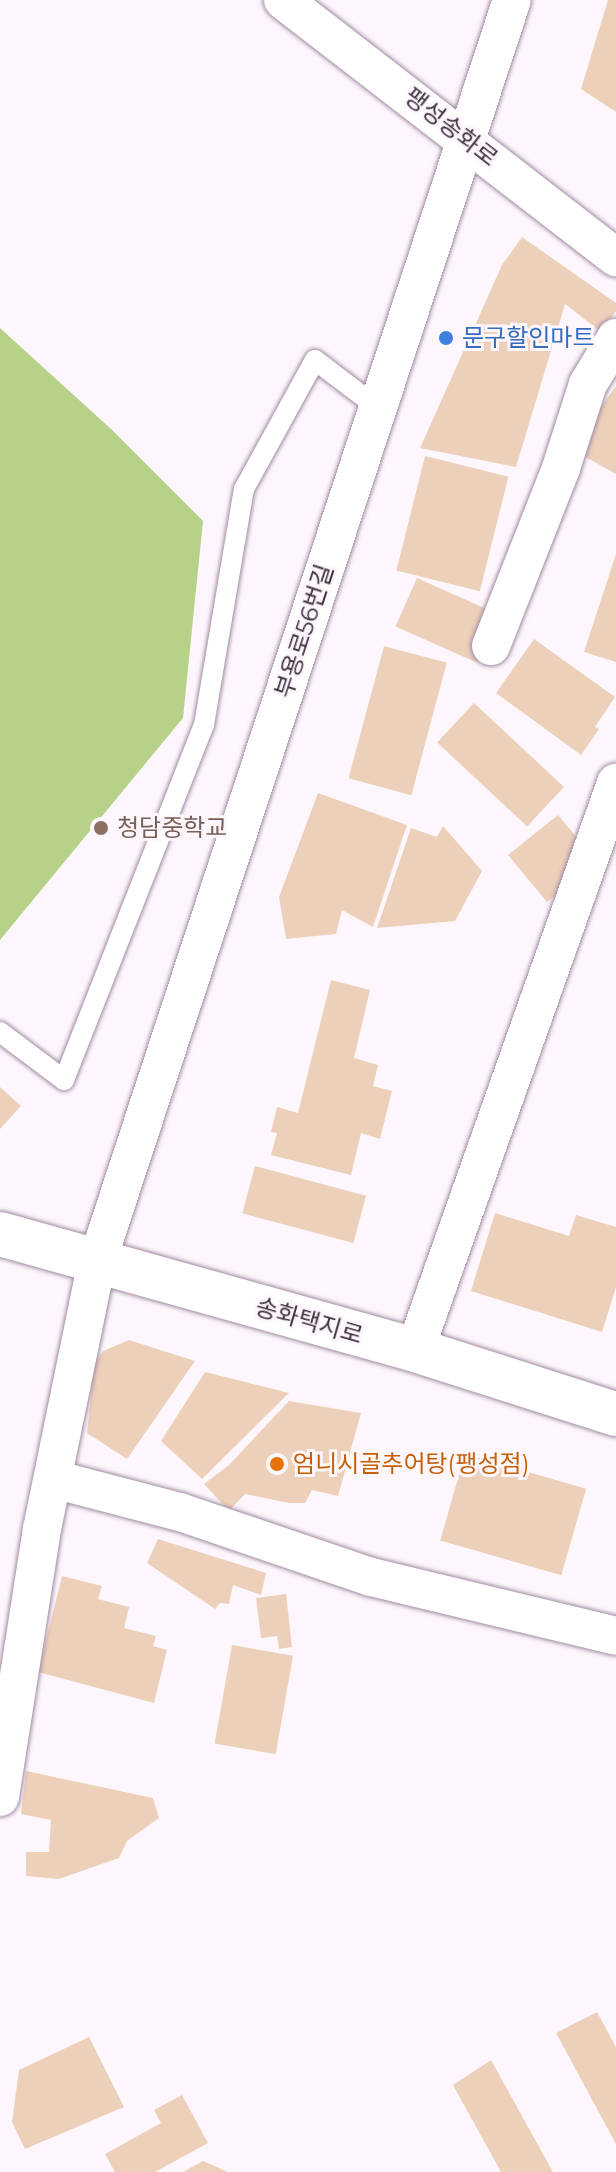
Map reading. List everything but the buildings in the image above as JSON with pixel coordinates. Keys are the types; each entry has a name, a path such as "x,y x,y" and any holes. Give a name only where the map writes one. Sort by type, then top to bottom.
{"street":[{"name":"팽성송화로","path":"283,0 465,137 616,257"},
{"name":"부용로56번길","path":"0,1797 53,1479 97,1262 512,0"},
{"path":"491,646 561,468 588,384 616,338"},
{"path":"415,1350 616,783"},
{"name":"송화택지로","path":"0,1234 415,1350 616,1414"},
{"path":"53,1479 180,1512 371,1577 616,1636"}],"lane":[{"path":"0,1032 64,1080 204,725 244,489 315,360 377,407"}],"green space":[{"path":"0,328 111,429 203,521 183,718 0,940"}],"place":[{"name":"문구할인마트","path":"446,338"},
{"name":"청담중학교","path":"101,828"},
{"name":"엄니시골추어탕(팽성점)","path":"277,1464"}]}
